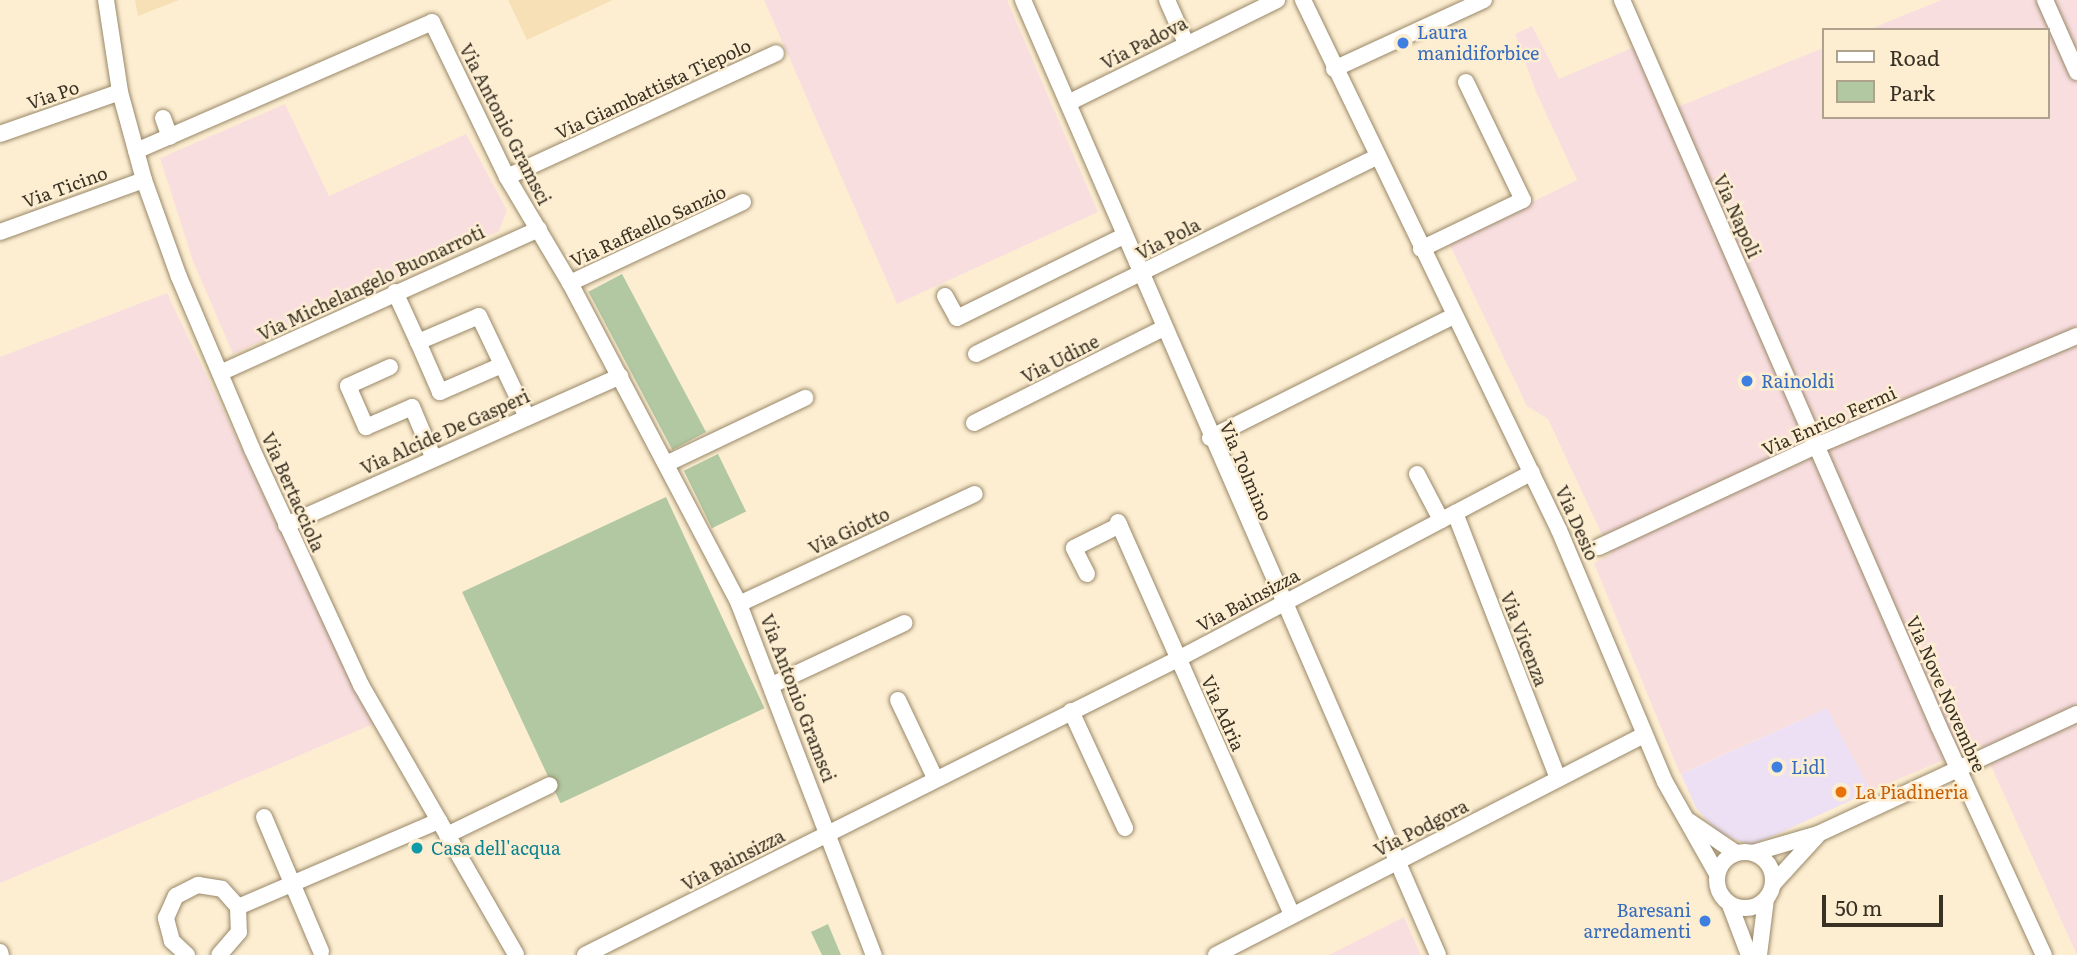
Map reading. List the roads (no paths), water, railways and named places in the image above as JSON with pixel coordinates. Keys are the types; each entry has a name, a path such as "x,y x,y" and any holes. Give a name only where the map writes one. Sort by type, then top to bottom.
{"street":[{"name":"Via Bertacciola","path":"107,0 120,92 144,180 220,373 286,525 361,685 516,955"},
{"name":"Via Tolmino","path":"1023,0 1210,438 1438,955"},
{"path":"1167,0 1186,43"},
{"name":"Via Padova","path":"1068,103 1276,0"},
{"name":"Via Desio","path":"1303,0 1376,157 1532,472 1644,735 1685,819 1717,874"},
{"path":"1334,69 1484,0"},
{"name":"Via Napoli","path":"1622,0 1816,446"},
{"path":"2045,0 2077,72"},
{"name":"Via Antonio Gramsci","path":"170,137 432,22 507,177 570,283 739,604 774,684 874,955"},
{"name":"Via Giambattista Tiepolo","path":"507,177 776,53"},
{"path":"1421,249 1523,200 1465,82"},
{"name":"Via Po","path":"0,134 120,92"},
{"path":"136,151 170,137 163,118"},
{"name":"Via Pola","path":"976,354 1376,157"},
{"name":"Via Ticino","path":"0,232 144,180"},
{"name":"Via Raffaello Sanzio","path":"570,283 743,202"},
{"name":"Via Michelangelo Buonarroti","path":"220,373 539,229"},
{"path":"945,296 957,318 1124,236"},
{"path":"396,292 440,392 502,365"},
{"path":"418,342 479,316 527,417"},
{"path":"1210,438 1454,316"},
{"name":"Via Udine","path":"974,423 1164,328"},
{"name":"Via Enrico Fermi","path":"1599,547 1816,446 2077,336"},
{"path":"390,367 348,386 366,427 412,408 434,458"},
{"name":"Via Alcide De Gasperi","path":"286,525 620,376"},
{"path":"667,463 805,398"},
{"name":"Via Nove Novembre","path":"1816,446 2043,955"},
{"name":"Via Bainsizza","path":"585,955 1178,659 1532,472"},
{"path":"1417,474 1448,516"},
{"name":"Via Giotto","path":"739,604 975,494"},
{"name":"Via Vicenza","path":"1448,516 1558,779"},
{"name":"Via Adria","path":"1087,574 1074,548 1119,524 1292,915"},
{"path":"774,684 905,623"},
{"path":"898,700 935,778"},
{"path":"1071,711 1125,828"},
{"path":"1749,955 1730,905 1719,891 1717,874 1727,858 1818,834 1957,767 2077,714"},
{"name":"Via Podgora","path":"1216,955 1644,735"},
{"path":"238,907 550,785"},
{"path":"264,817 321,951"},
{"path":"1685,819 1769,864 1773,884"},
{"path":"1759,955 1766,899 1773,884 1818,834"},
{"path":"187,955 167,930 166,918 176,896 198,885 222,889 238,907 239,932 219,955"},
{"path":"1730,905 1749,909 1766,899"}],"place":[{"name":"Laura manidiforbice","path":"1403,43"},
{"name":"Rainoldi","path":"1747,381"},
{"name":"Lidl","path":"1777,767"},
{"name":"La Piadineria","path":"1841,792"},
{"name":"Casa dell'acqua","path":"417,848"},
{"name":"Baresani arredamenti","path":"1705,921"}]}
